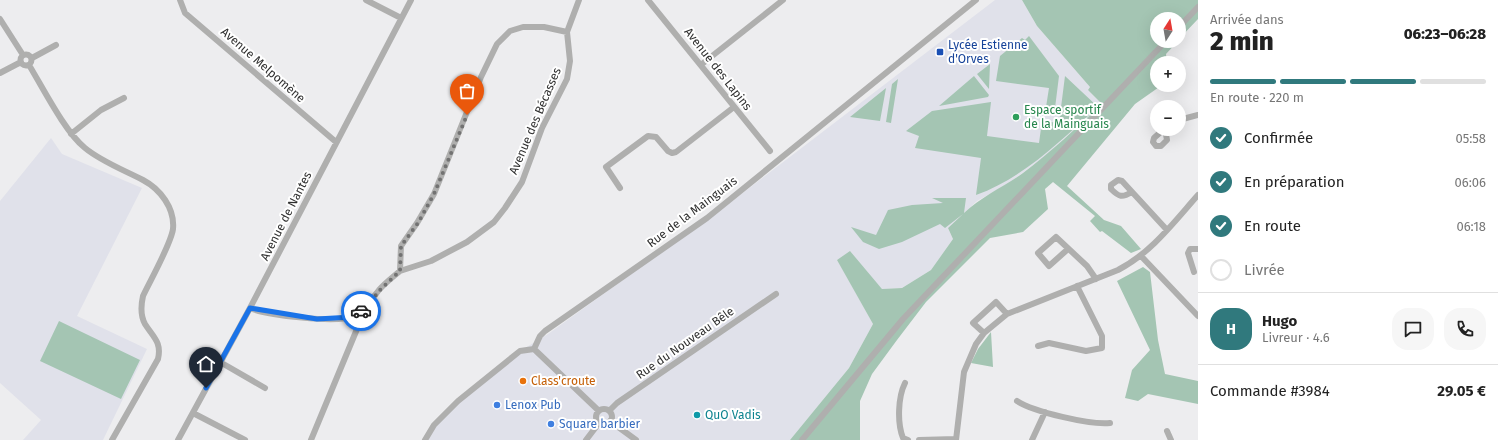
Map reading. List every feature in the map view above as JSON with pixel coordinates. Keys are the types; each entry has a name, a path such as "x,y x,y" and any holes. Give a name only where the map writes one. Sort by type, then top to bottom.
{"street":[{"name":"Avenue Melpomène","path":"180,0 185,13 336,142"},
{"path":"366,0 401,18"},
{"name":"Avenue de Nantes","path":"178,440 250,308 411,0"},
{"path":"250,308 317,319 352,317 367,306 380,290 400,271 401,246 418,223 434,194 497,44 510,31 523,27 544,27 567,32 579,0"},
{"name":"Avenue des Lapins","path":"648,0 702,64 734,107 770,151"},
{"path":"702,64 783,0"},
{"name":"Rue de la Mainguais","path":"534,349 540,336 559,320 707,218 976,0"},
{"path":"1186,20 1198,7"},
{"path":"0,19 23,55 21,62 0,73"},
{"name":"Avenue des Bécasses","path":"400,271 431,261 467,242 494,222 505,208 522,182 542,128 567,79 570,61 567,32"},
{"path":"29,65 32,62 32,58 56,45"},
{"path":"802,440 903,319 1159,48"},
{"path":"23,55 28,55 32,58"},
{"path":"21,62 24,66 29,65"},
{"path":"29,65 72,134 84,148 155,188 169,207 172,217 172,229 169,240 143,296 141,306 145,324 159,344 158,359 112,440"},
{"path":"72,134 101,110 124,98"},
{"path":"620,188 606,168 648,136 656,137 668,151 672,153 676,152 734,107"},
{"path":"1186,118 1198,115"},
{"path":"1132,192 1167,230"},
{"path":"919,440 956,439 964,372 976,344 984,333 1007,314 1118,270 1141,256 1167,230 1198,195"},
{"path":"1068,249 1049,266 1038,254 1056,237 1087,266 1096,279"},
{"path":"1197,271 1188,253 1190,249 1198,249"},
{"path":"1141,256 1198,316"},
{"path":"1038,346 1049,343 1086,351 1102,348 1102,336 1077,286"},
{"name":"Rue du Nouveau Bêle","path":"609,412 617,403 776,294"},
{"path":"984,333 973,323 996,302 1007,314"},
{"path":"311,440 357,329 352,317"},
{"path":"425,440 434,425 458,401 520,352 534,349 599,411"},
{"path":"220,362 265,388"},
{"path":"905,383 900,393 901,432 903,438 908,440"},
{"path":"1017,400 1027,407 1045,412 1100,424 1110,422"},
{"path":"606,409 612,416 610,421 606,424 599,423 596,416 599,411 606,409"},
{"path":"1032,440 1045,412"},
{"path":"192,413 245,440"},
{"path":"610,421 636,440"},
{"path":"586,440 599,423"},
{"path":"1167,431 1171,440"}],"shaded area":[{"path":"995,0 1022,0 1037,26 1090,87 1088,90 1102,104 1044,157 1009,183 977,201 948,228 953,239 931,270 902,288 882,289 867,273 837,259 873,324 849,368 790,440 424,440 443,413 512,356 548,334 731,202"},
{"path":"51,138 62,154 142,188 77,316 147,349 103,440 23,440 41,420 0,383 0,201"}],"green space":[{"path":"1022,0 1198,0 1198,19 1186,32 1186,12 1150,12 1150,48 1172,48 1166,54 1166,56 1150,56 1150,92 1152,92 1135,104 1067,186 1104,220 1121,226 1141,249 1131,253 1102,231 1100,232 1090,221 1095,216 1053,182 1045,189 1048,209 1023,232 990,238 926,302 897,340 872,374 860,401 860,440 790,440 849,368 873,324 837,260 850,251 882,289 902,288 931,270 953,239 948,228 963,214 945,228 940,224 902,242 879,249 863,242 851,227 876,235 888,210 912,205 943,203 932,198 966,198 964,213 978,202 1023,173 1063,140 1102,104 1088,90 1090,87 1037,26"},
{"path":"1029,36 1059,76 1055,108 1046,107 1049,88 996,81 1000,56 1022,38 1025,40"},
{"path":"990,64 989,89 977,74"},
{"path":"974,76 989,95 988,97 939,106"},
{"path":"1065,76 1098,107 1056,145 1026,168 994,188 976,195 981,158 915,148 919,136 906,131 932,111 991,102 987,136 1039,143 1042,121 1059,123"},
{"path":"898,79 891,123 886,122 892,84"},
{"path":"886,88 880,121 850,117"},
{"path":"1143,267 1150,272 1158,340 1165,374 1198,381 1198,404 1148,394 1138,401 1125,398 1132,370 1150,350 1117,281"},
{"path":"59,321 140,360 121,399 40,361"},
{"path":"991,332 993,367 971,363 978,349"}],"way so far":[{"path":"361,311 400,271 401,246 418,223 434,194 467,115"}],"place":[{"name":"Lycée Estienne d'Orves","path":"940,52"},
{"name":"Espace sportif de la Mainguais","path":"1016,117"},
{"name":"Class'croute","path":"523,381"},
{"name":"Lenox Pub","path":"497,405"},
{"name":"QuO Vadis","path":"697,415"},
{"name":"Square barbier","path":"551,424"}],"route":[{"path":"206,388 250,308 252,310 317,319 352,317 361,311"}]}
